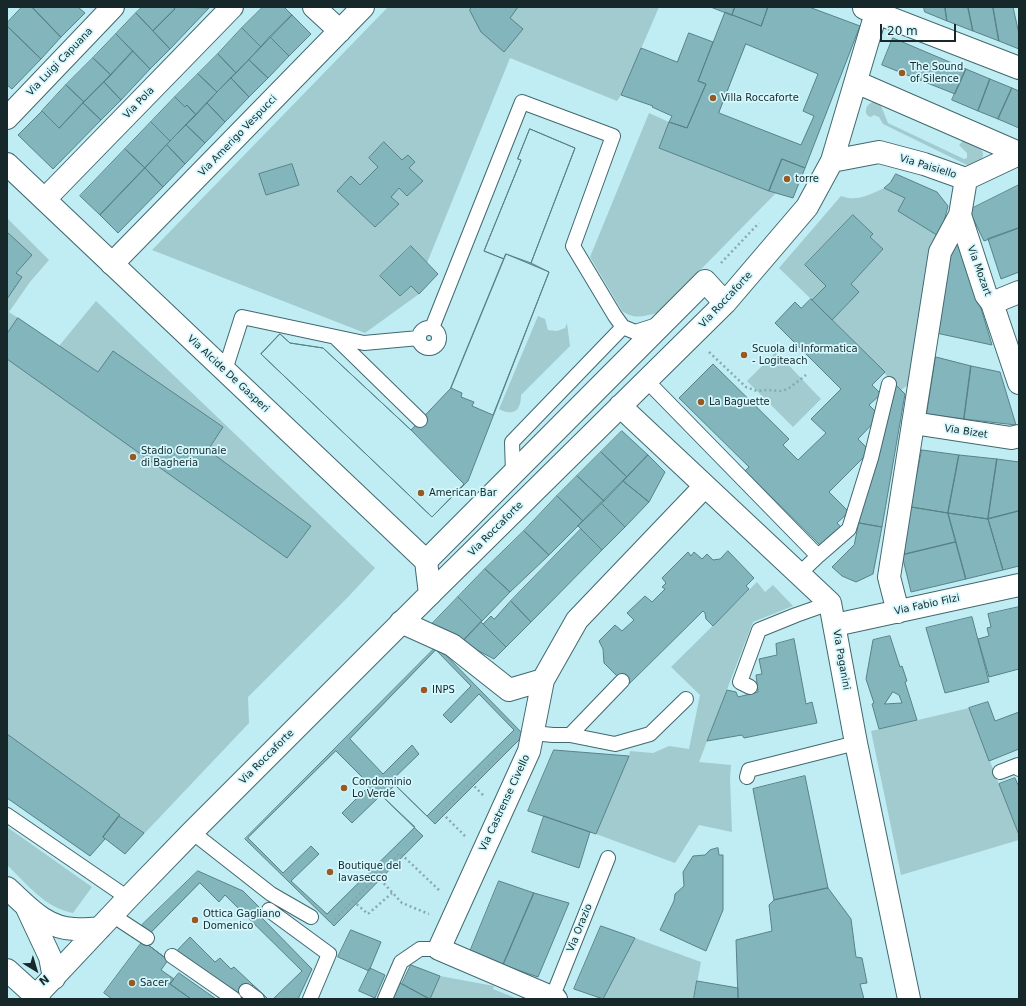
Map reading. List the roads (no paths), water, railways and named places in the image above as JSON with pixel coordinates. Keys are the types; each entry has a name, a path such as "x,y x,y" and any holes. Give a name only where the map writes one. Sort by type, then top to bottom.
{"street":[{"name":"Via Luigi Capuana","path":"7,118 113,7"},
{"name":"Via Pola","path":"45,199 232,7"},
{"path":"314,7 340,31"},
{"name":"Via Amerigo Vespucci","path":"112,264 363,7"},
{"path":"871,9 1019,68"},
{"name":"Via Roccaforte","path":"36,998 128,898 192,832 401,622 725,303 807,207 832,161 856,82 871,9"},
{"path":"856,82 1019,153"},
{"name":"Via Paisiello","path":"832,161 879,152 924,164 966,179 1019,153"},
{"name":"Via Alcide De Gasperi","path":"10,173 45,199 426,561"},
{"name":"Via Mozart","path":"966,179 960,215 986,295 992,303 1019,383"},
{"path":"898,612 889,577 913,423 940,252 960,215"},
{"path":"430,594 426,561 704,281 725,303"},
{"path":"992,303 1019,292"},
{"path":"612,374 633,394 705,486 830,603"},
{"name":"Via Bizet","path":"913,423 1010,438 1019,436"},
{"name":"Via Castrense Civello","path":"438,949 529,751 543,680 577,620 705,486"},
{"name":"Via Fabio Filzi","path":"835,625 1019,585"},
{"name":"Via Paganini","path":"830,603 856,743 909,999"},
{"path":"401,622 452,645 509,690 543,680"},
{"path":"7,888 40,918 59,926 74,929 106,922"},
{"path":"26,905 50,957 54,978"},
{"path":"438,949 554,998"},
{"path":"7,970 36,998"}],"lane":[{"path":"225,370 242,317 364,343 419,338 421,344 424,346 433,346 437,342 439,336 432,328 522,102 613,136 573,246 623,327 635,332 665,321"},
{"path":"514,473 512,442 623,327"},
{"path":"335,337 420,420"},
{"path":"799,574 849,530 871,458 889,384"},
{"path":"633,394 818,556"},
{"path":"750,687 740,682 759,630 830,603"},
{"path":"570,735 622,680"},
{"path":"533,733 570,735 615,744 650,734 686,699"},
{"path":"747,777 749,770 856,743"},
{"path":"1000,772 1018,765 1019,769"},
{"path":"7,815 128,898"},
{"path":"192,832 272,894 311,917"},
{"name":"Via Orazio","path":"554,998 608,858"},
{"path":"269,910 329,954 310,999"},
{"path":"106,922 147,938"},
{"path":"385,999 401,962 420,949 438,949"},
{"path":"172,956 246,996"}],"place":[{"name":"The Sound of Silence","path":"902,73"},
{"name":"Villa Roccaforte","path":"713,98"},
{"name":"torre","path":"787,179"},
{"name":"Scuola di Informatica - Logiteach","path":"744,355"},
{"name":"La Baguette","path":"701,402"},
{"name":"Stadio Comunale di Bagheria","path":"133,457"},
{"name":"American Bar","path":"421,493"},
{"name":"INPS","path":"424,690"},
{"name":"Condominio Lo Verde","path":"344,788"},
{"name":"Boutique del lavasecco","path":"330,872"},
{"name":"Ottica Gagliano Domenico","path":"195,920"},
{"name":"Sacer","path":"132,983"}]}
